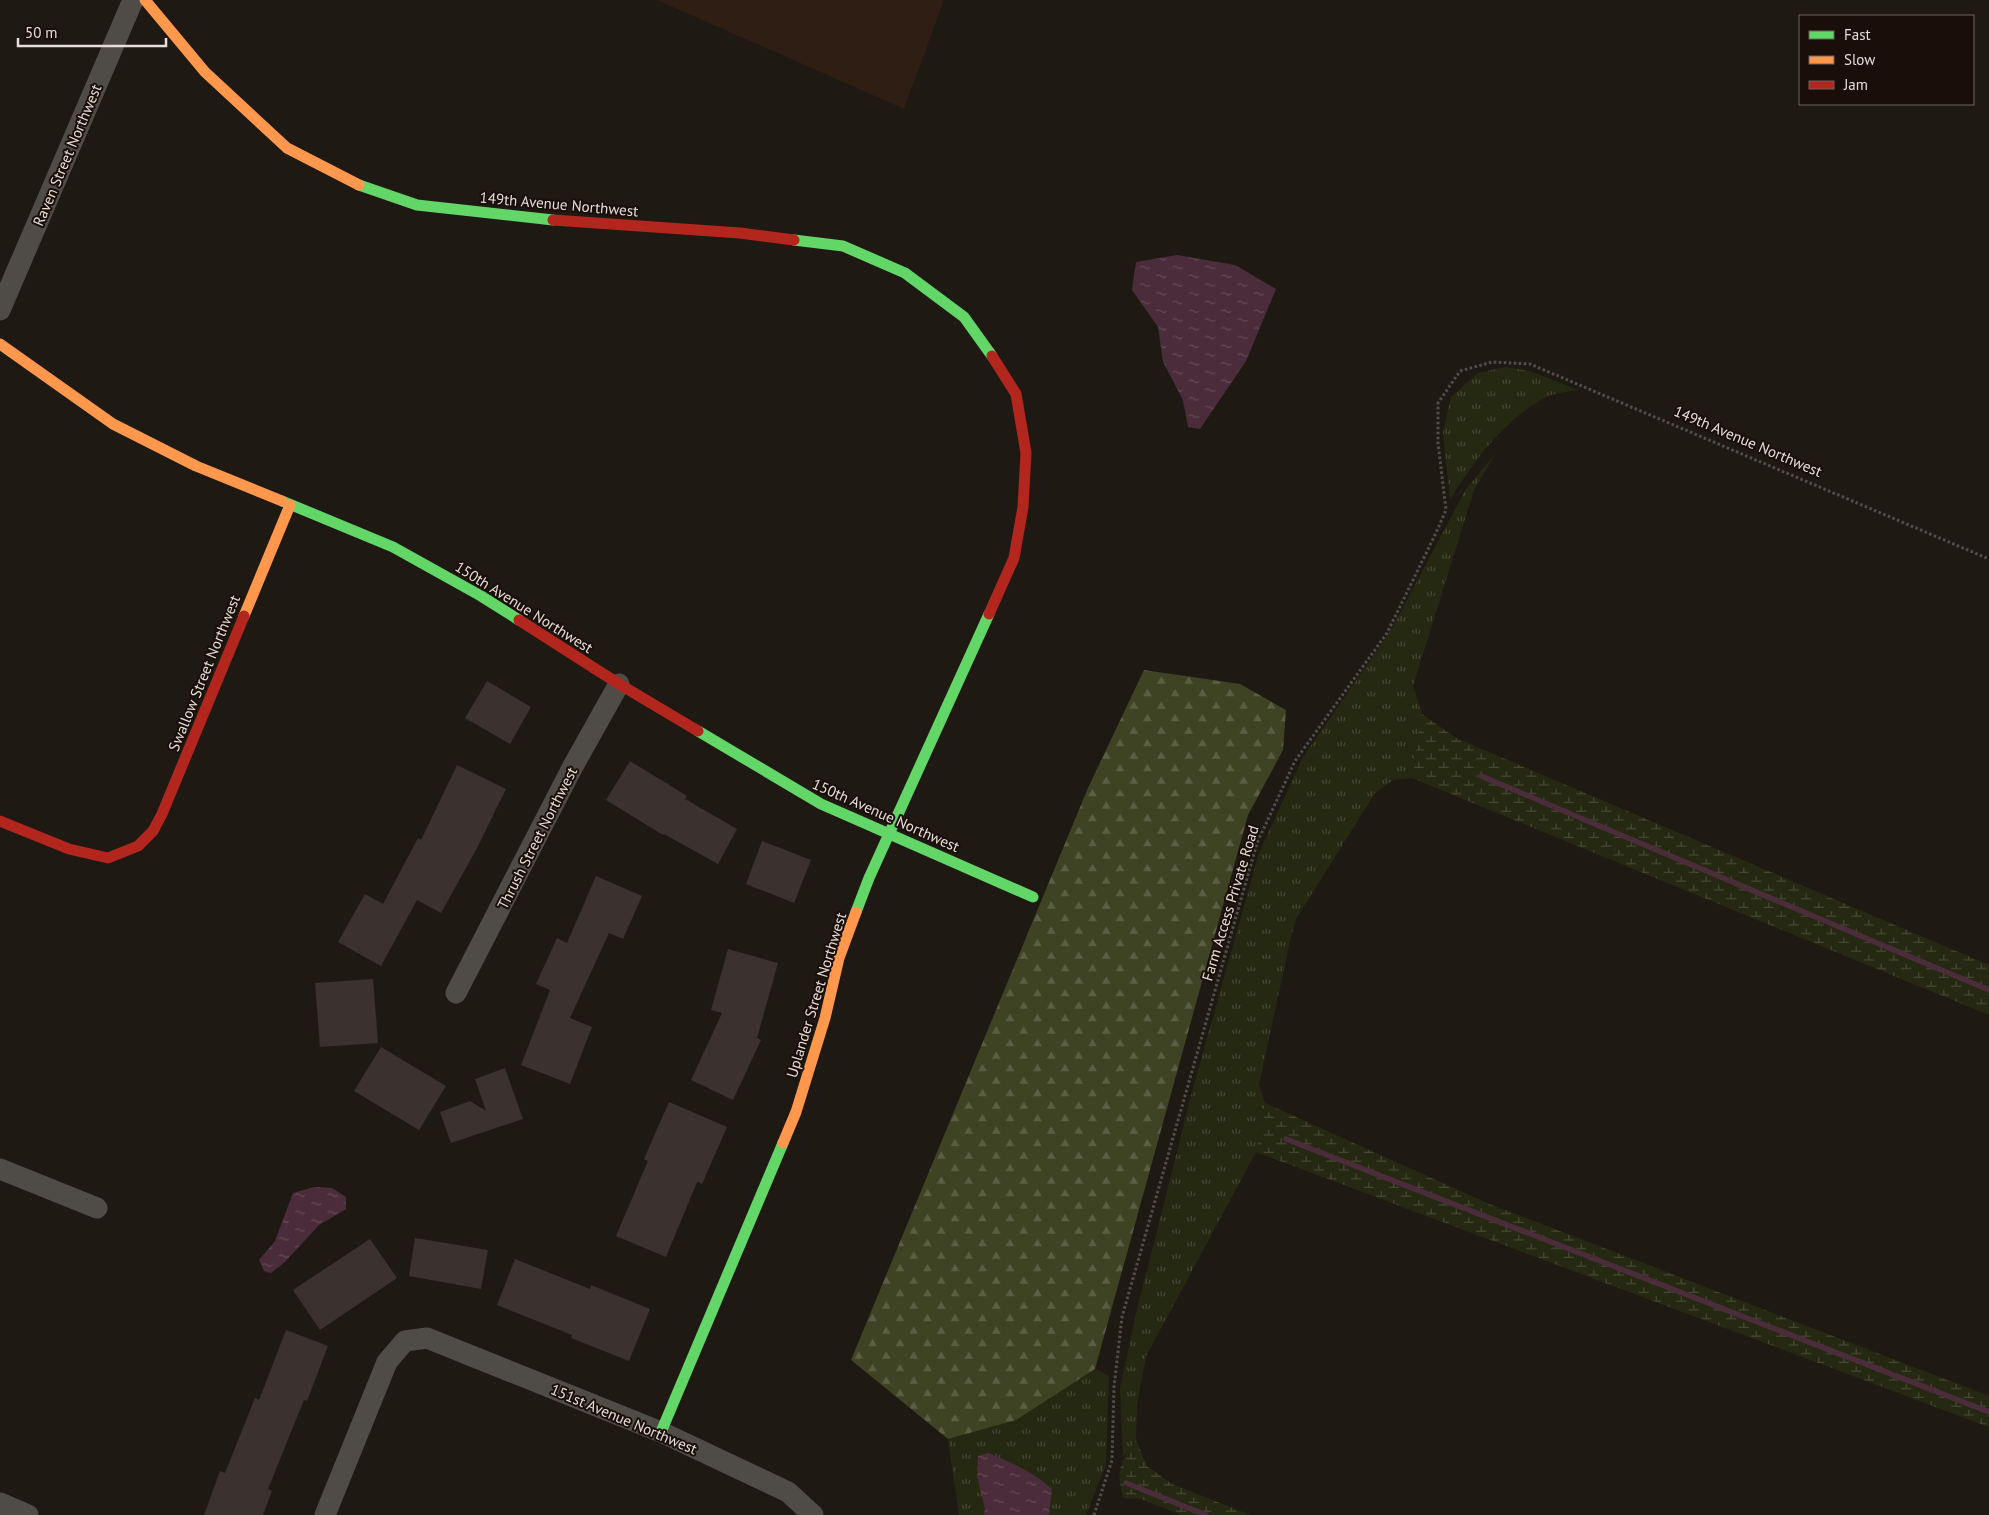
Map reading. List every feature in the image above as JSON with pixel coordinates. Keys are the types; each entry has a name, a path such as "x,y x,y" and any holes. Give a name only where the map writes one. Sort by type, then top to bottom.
{"street":[{"name":"Raven Street Northwest","path":"0,310 133,0"},
{"name":"149th Avenue Northwest","path":"145,0 205,72 287,148 350,182 417,204 436,207 523,218 740,233 843,246 905,273 964,317 1001,368"},
{"name":"150th Avenue Northwest","path":"0,344 113,424 196,466 394,547 481,596 619,684 821,804 1033,897"},
{"name":"Uplander Street Northwest","path":"661,1432 796,1112 825,1018 839,958 869,878 1014,558 1022,507 1026,453 1016,394 1001,368"},
{"name":"Swallow Street Northwest","path":"0,820 69,849 108,858 138,846 153,832 290,505"},
{"name":"Thrush Street Northwest","path":"456,993 572,768 619,684"},
{"path":"0,1169 97,1208"},
{"name":"151st Avenue Northwest","path":"325,1515 387,1362 405,1342 427,1338 661,1432 788,1492 813,1515"},
{"path":"0,1503 28,1515"}],"path":[{"name":"149th Avenue Northwest","path":"1492,362 1530,364 1989,560"},
{"name":"Farm Access Private Road","path":"1094,1515 1112,1460 1114,1387 1122,1317 1257,842 1295,761 1386,633 1446,510 1438,443 1438,403 1460,371 1492,362"}],"shaded area":[{"path":"657,0 944,0 904,109"}],"green space":[{"path":"1505,367 1530,371 1578,390 1548,396 1515,418 1479,456 1450,499 1443,432 1451,397 1478,373"},
{"path":"1495,454 1474,490 1413,686 1422,714 1412,778 1393,780 1375,793 1296,919 1259,1085 1265,1103 1256,1152 1146,1356 1137,1404 1136,1440 1123,1457 1120,1388 1136,1314 1192,1092 1259,853 1303,757 1390,632 1466,489"},
{"path":"1144,670 1240,684 1286,710 1283,750 1248,815 1095,1369 1016,1420 948,1439 851,1360 1088,788"},
{"path":"1422,714 1456,738 1989,965 1989,1015 1412,778"},
{"path":"1265,1103 1487,1203 1989,1396 1989,1427 1256,1152"},
{"path":"1095,1369 1109,1376 1106,1464 1086,1515 959,1515 948,1439 1016,1420"},
{"path":"1136,1440 1147,1466 1172,1484 1250,1515 1181,1515 1141,1499 1124,1498 1120,1481 1121,1468 1126,1455"}],"water":[{"path":"1177,255 1235,265 1276,289 1246,361 1200,429 1188,427 1183,400 1163,362 1158,327 1132,290 1136,262"},
{"path":"314,1187 332,1188 346,1197 346,1209 319,1225 285,1262 271,1273 264,1271 259,1260 275,1241 293,1193"},
{"path":"988,1453 1022,1468 1052,1489 1049,1515 984,1515 985,1509 977,1476 978,1456"}],"building":[{"path":"487,681 531,707 510,744 465,718"},
{"path":"630,761 687,796 685,799 737,829 718,864 663,835 606,800"},
{"path":"457,765 506,789 477,848 441,913 417,900 381,966 338,942 365,894 383,904 418,838 421,840"},
{"path":"762,841 811,860 794,903 746,884"},
{"path":"596,876 642,896 623,939 609,933 570,1018 592,1027 570,1084 521,1065 550,990 536,984 557,938 567,943"},
{"path":"728,949 778,963 757,1038 761,1040 733,1100 691,1080 722,1013 711,1010"},
{"path":"373,979 378,1043 320,1047 315,983"},
{"path":"381,1047 446,1086 419,1130 354,1091"},
{"path":"505,1068 523,1119 451,1143 440,1112 470,1101 486,1111 475,1079"},
{"path":"669,1102 727,1127 702,1184 697,1182 666,1257 616,1236 648,1161 644,1159"},
{"path":"415,1238 488,1250 481,1289 409,1276"},
{"path":"370,1239 397,1278 320,1330 293,1290"},
{"path":"515,1259 590,1289 591,1285 650,1309 629,1361 571,1338 572,1335 497,1305"},
{"path":"286,1330 328,1346 307,1401 304,1400 268,1489 272,1491 263,1515 204,1515 220,1471 225,1473 255,1398 259,1400"}],"waterway":[{"path":"1481,776 1989,990"},
{"path":"1286,1139 1989,1412"},
{"path":"1126,1483 1206,1515"}],"traffic: fast":[{"path":"359,185 417,205 553,220"},
{"path":"794,240 843,246 905,273 964,317 992,356"},
{"path":"282,501 393,547 481,596 519,620"},
{"path":"856,912 869,878 989,614"},
{"path":"698,731 821,804 1033,897"},
{"path":"661,1432 783,1143"}],"traffic: slow":[{"path":"145,0 205,72 287,148 359,185"},
{"path":"0,344 113,424 196,466 282,501"},
{"path":"244,616 290,505"},
{"path":"783,1143 796,1112 825,1018 839,958 856,912"}],"traffic: jam":[{"path":"553,220 740,233 794,240"},
{"path":"989,614 1014,558 1023,507 1026,453 1016,394 992,356"},
{"path":"0,821 69,849 108,858 138,846 153,831 162,814 244,616"},
{"path":"519,620 619,684 698,731"}]}
